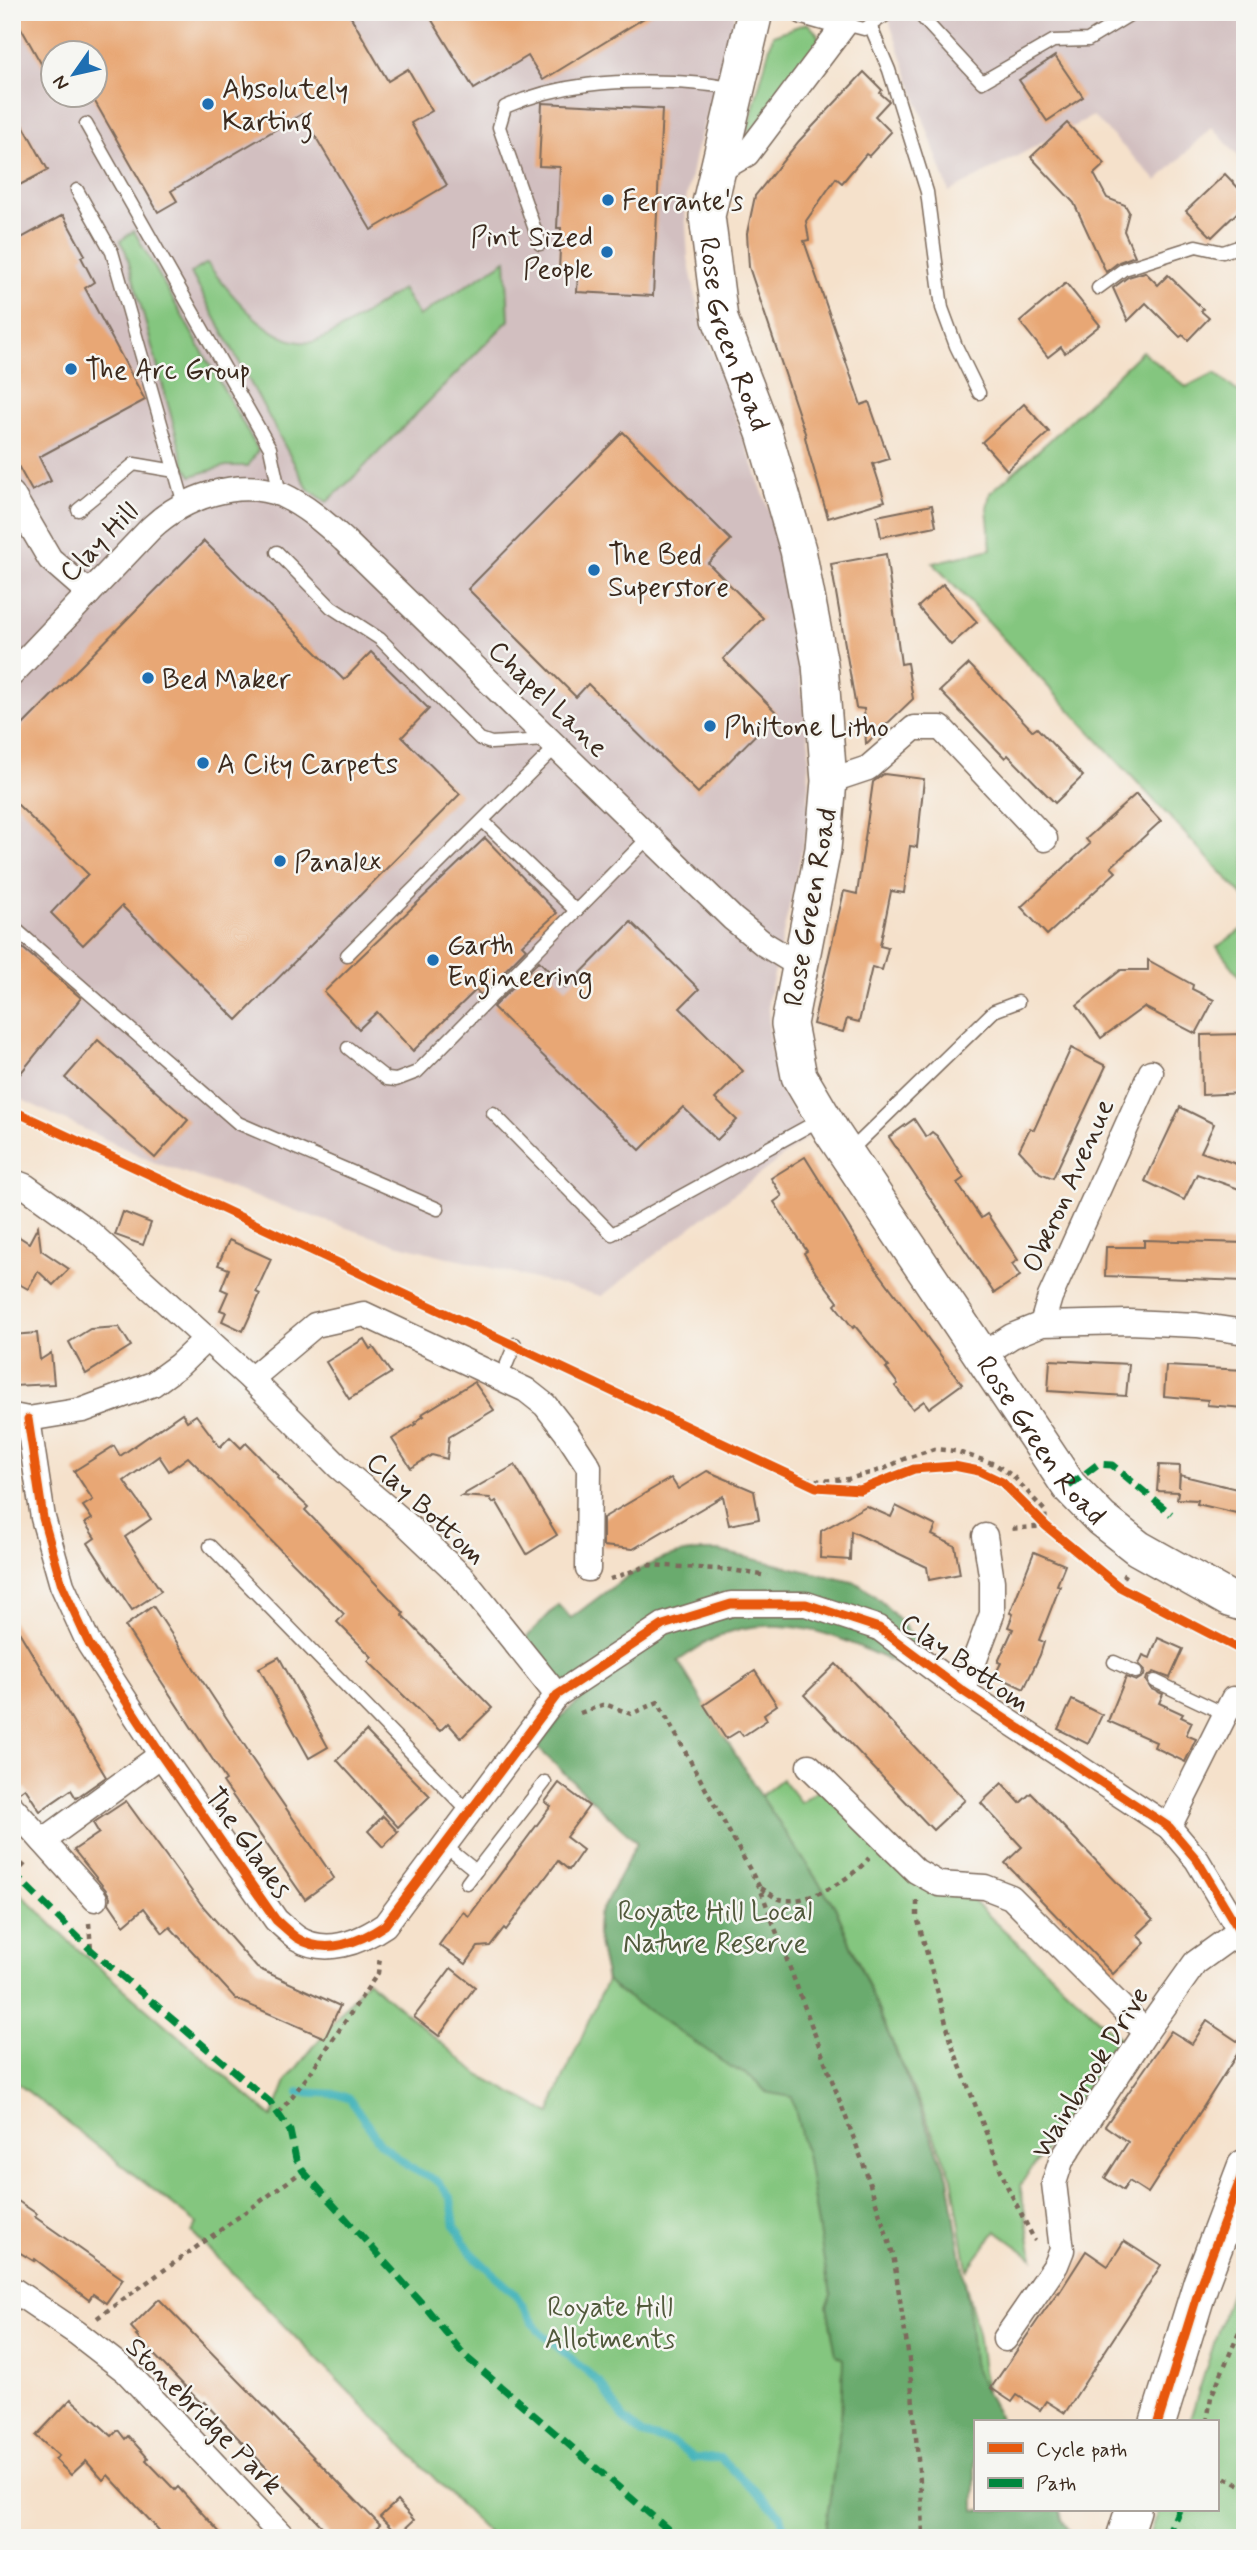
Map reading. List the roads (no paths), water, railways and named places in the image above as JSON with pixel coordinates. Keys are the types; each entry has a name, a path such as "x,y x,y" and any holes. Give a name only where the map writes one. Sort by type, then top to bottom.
{"street":[{"name":"Rose Green Road","path":"755,12 706,216 720,319 764,433 798,550 820,664 829,781 823,849 789,1024 799,1076 847,1155 1069,1486 1101,1518 1138,1548 1229,1600 1245,1604"},
{"path":"716,172 747,154 845,24 803,12"},
{"name":"Chapel Lane","path":"249,489 280,494 325,523 740,926 800,966"},
{"name":"Clay Hill","path":"12,674 150,528 171,511 211,494 249,489"},
{"path":"12,494 50,559 89,593"},
{"path":"829,781 868,768 914,728 941,728 1045,839"},
{"name":"Oberon Avenue","path":"1042,1324 1049,1297 1151,1072"},
{"name":"Clay Bottom","path":"12,1181 25,1186 89,1232 207,1338 339,1467 464,1578 553,1700 663,1625 731,1604 806,1604 879,1628 963,1691 1169,1827 1197,1860 1241,1936"},
{"path":"251,1380 315,1325 364,1314 526,1390 545,1405 589,1467 588,1569"},
{"path":"982,1356 1012,1336 1042,1324 1129,1322 1197,1325 1245,1332"},
{"path":"20,1417 83,1410 153,1384 207,1338"},
{"name":"The Glades","path":"20,1417 62,1585 89,1644 276,1920 299,1939 321,1945 341,1945 363,1940 385,1925 553,1700"},
{"name":"Clay Bottom","path":"963,1691 992,1614 992,1581 985,1536"},
{"path":"1169,1827 1229,1706"},
{"path":"43,1841 162,1755"},
{"path":"809,1766 916,1871 939,1884 985,1887 1011,1897 1146,2032"},
{"path":"12,1807 95,1899"},
{"name":"Wainbrook Drive","path":"1005,2339 1056,2265 1062,2249 1054,2183 1061,2161 1146,2032 1195,1964 1241,1936"},
{"path":"1159,2420 1201,2283 1245,2167"},
{"name":"Stonebridge Park","path":"12,2289 77,2333 126,2371 284,2538"},
{"path":"1124,2538 1132,2512"}],"lane":[{"path":"845,24 864,29 891,12"},
{"path":"917,12 982,82 1053,41 1087,40 1134,12"},
{"path":"870,25 893,81 927,192 942,308 956,346 979,393"},
{"path":"540,244 499,127 505,107 532,95 603,82 717,84 737,90"},
{"path":"86,124 270,448 280,494"},
{"path":"77,190 112,252 184,504"},
{"path":"1098,288 1124,269 1196,246 1223,253 1245,241"},
{"path":"78,510 134,464 175,471"},
{"path":"277,552 331,607 380,639 480,739 491,743 552,743"},
{"path":"347,955 483,821 552,743"},
{"path":"483,821 576,911"},
{"path":"348,1048 387,1079 396,1080 417,1072 649,837"},
{"path":"12,926 238,1123 438,1209"},
{"path":"847,1155 994,1010 1018,1002"},
{"path":"493,1113 612,1234 823,1118"},
{"path":"501,1378 515,1344"},
{"path":"210,1546 469,1812"},
{"path":"1114,1661 1136,1672"},
{"path":"1155,1681 1229,1706"},
{"path":"467,1883 545,1782"},
{"path":"445,1846 476,1871"}],"waterway":[{"path":"299,2092 337,2094 350,2099 380,2143 409,2167 439,2182 451,2199 455,2226 472,2254 515,2294 539,2331 600,2383 623,2418 642,2434 674,2443 693,2458 720,2458 781,2515 786,2538"}],"place":[{"name":"Absolutely Karting","path":"208,104"},
{"name":"Ferrante's","path":"608,200"},
{"name":"Pint Sized People","path":"607,252"},
{"name":"The Arc Group","path":"71,369"},
{"name":"The Bed Superstore","path":"594,570"},
{"name":"Bed Maker","path":"148,678"},
{"name":"Philtone Litho","path":"710,726"},
{"name":"A City Carpets","path":"203,763"},
{"name":"Panalex","path":"280,861"},
{"name":"Garth Engineering","path":"433,960"}],"park label":[{"name":"Royate Hill Local Nature Reserve","path":"715,1926"},
{"name":"Royate Hill Allotments","path":"610,2322"}]}
